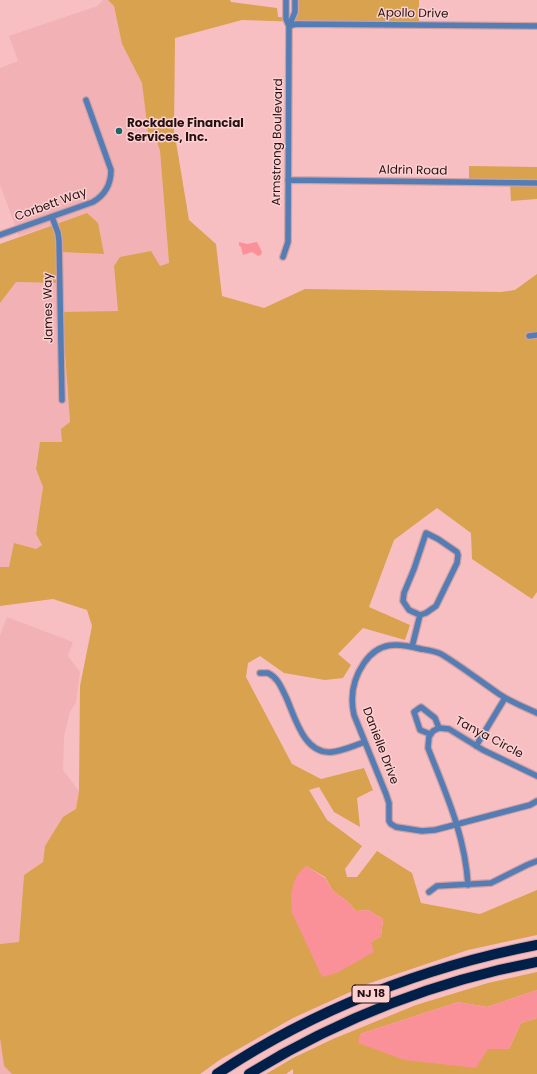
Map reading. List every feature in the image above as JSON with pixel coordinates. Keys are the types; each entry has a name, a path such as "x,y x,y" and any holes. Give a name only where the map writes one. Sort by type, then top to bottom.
{"highway":[{"name":"NJ 18","path":"217,1074 250,1053 300,1026 372,994 446,967 537,944"},
{"name":"NJ 18","path":"249,1074 300,1045 335,1028 393,1004 472,977 537,962"}],"street":[{"name":"Armstrong Boulevard","path":"286,0 286,19 289,26"},
{"name":"Armstrong Boulevard","path":"283,257 288,242 289,26 295,12 295,0"},
{"name":"Apollo Drive","path":"289,26 296,24 537,26"},
{"name":"Corbett Way","path":"0,235 52,217 97,199 105,192 109,184 111,173 86,100"},
{"name":"Aldrin Road","path":"288,180 537,183"},
{"name":"James Way","path":"52,217 58,233 59,241 62,400"},
{"path":"530,336 537,336"},
{"path":"426,533 457,552 458,560 436,606 420,615 409,610 404,603 403,596 426,533"},
{"path":"412,647 420,615"},
{"name":"Danielle Drive","path":"457,824 436,830 422,831 393,826 390,821 388,797 354,715 352,706 353,686 359,671 368,658 382,647 395,644 440,654 505,698 537,713"},
{"path":"260,673 268,673 278,681 301,731 313,747 323,752 333,752 365,742"},
{"path":"476,746 505,698"},
{"path":"439,728 435,718 421,707 414,712 420,730 430,734 428,748 450,802 457,824 466,859 468,885"},
{"name":"Tanya Circle","path":"430,734 439,728 449,729 476,746 537,776"},
{"path":"457,824 530,805 537,801"},
{"path":"429,892 437,886 491,884 537,861"}],"shaded area":[{"path":"103,0 108,0 114,6 122,44 142,83 149,140 157,141 160,151 169,263 160,266 114,266 119,312 62,312 70,422 62,442 40,442 36,469 43,487 36,534 42,545 9,567 0,567 0,303 15,282 61,283 60,252 103,254 87,213 19,236 0,185 0,68 18,61 9,36 97,6"},
{"path":"108,0 230,0 231,2 277,8 278,17 291,17 292,0 419,0 419,26 242,20 175,38 174,130 189,220 216,244 222,296 264,308 305,289 501,292 515,290 537,274 537,592 532,599 472,559 471,533 437,508 394,540 369,607 410,625 405,640 363,628 338,654 351,665 343,678 325,680 284,673 260,656 248,663 246,677 292,764 321,779 364,768 373,790 357,798 360,827 334,812 319,787 309,790 327,820 362,846 345,869 347,877 357,877 377,851 412,873 421,903 480,914 537,890 537,935 468,950 370,983 293,1018 221,1059 200,1074 12,1074 4,1066 0,1038 0,944 19,942 24,875 43,862 45,846 63,817 76,809 79,791 80,686 92,626 87,610 53,599 0,606 0,567 9,567 14,543 36,549 42,545 36,534 43,487 36,469 40,442 62,442 61,429 70,422 62,312 118,311 114,266 120,257 151,251 160,266 169,263 160,151 157,141 149,141 142,83 122,44 114,6","holes":["306,866 325,877 333,891 346,900 356,911 368,910 383,919 381,936 371,942"]},
{"path":"469,166 537,167 537,199 511,201 510,183 469,183"},
{"path":"87,213 98,223 104,254 60,252 61,283 16,282 0,303 0,244"},
{"path":"239,242 247,244 257,242 262,252 261,255 258,256 252,252 243,255"},
{"path":"7,617 73,642 68,656 80,672 76,702 70,712 64,736 63,770 79,791 76,809 45,846 43,862 24,875 19,942 0,944 0,635"},
{"path":"306,866 325,878 333,891 346,900 356,911 368,910 383,919 381,936 371,942 374,952 337,973 322,977 292,913 291,900 294,881 301,870"},
{"path":"537,972 537,990 487,1007 458,1002 360,1034 488,1049 509,1049 521,1023 537,1018 537,1074 293,1074 293,1069 286,1074 266,1074 293,1058 333,1039 416,1005 488,983"},
{"path":"537,990 537,1018 521,1023 509,1049 488,1049 476,1068 404,1060 358,1043 360,1034 458,1002 487,1007"},
{"path":"0,1038 4,1066 12,1074 0,1074"}],"place":[{"name":"Rockdale Financial Services, Inc.","path":"119,131"}]}
